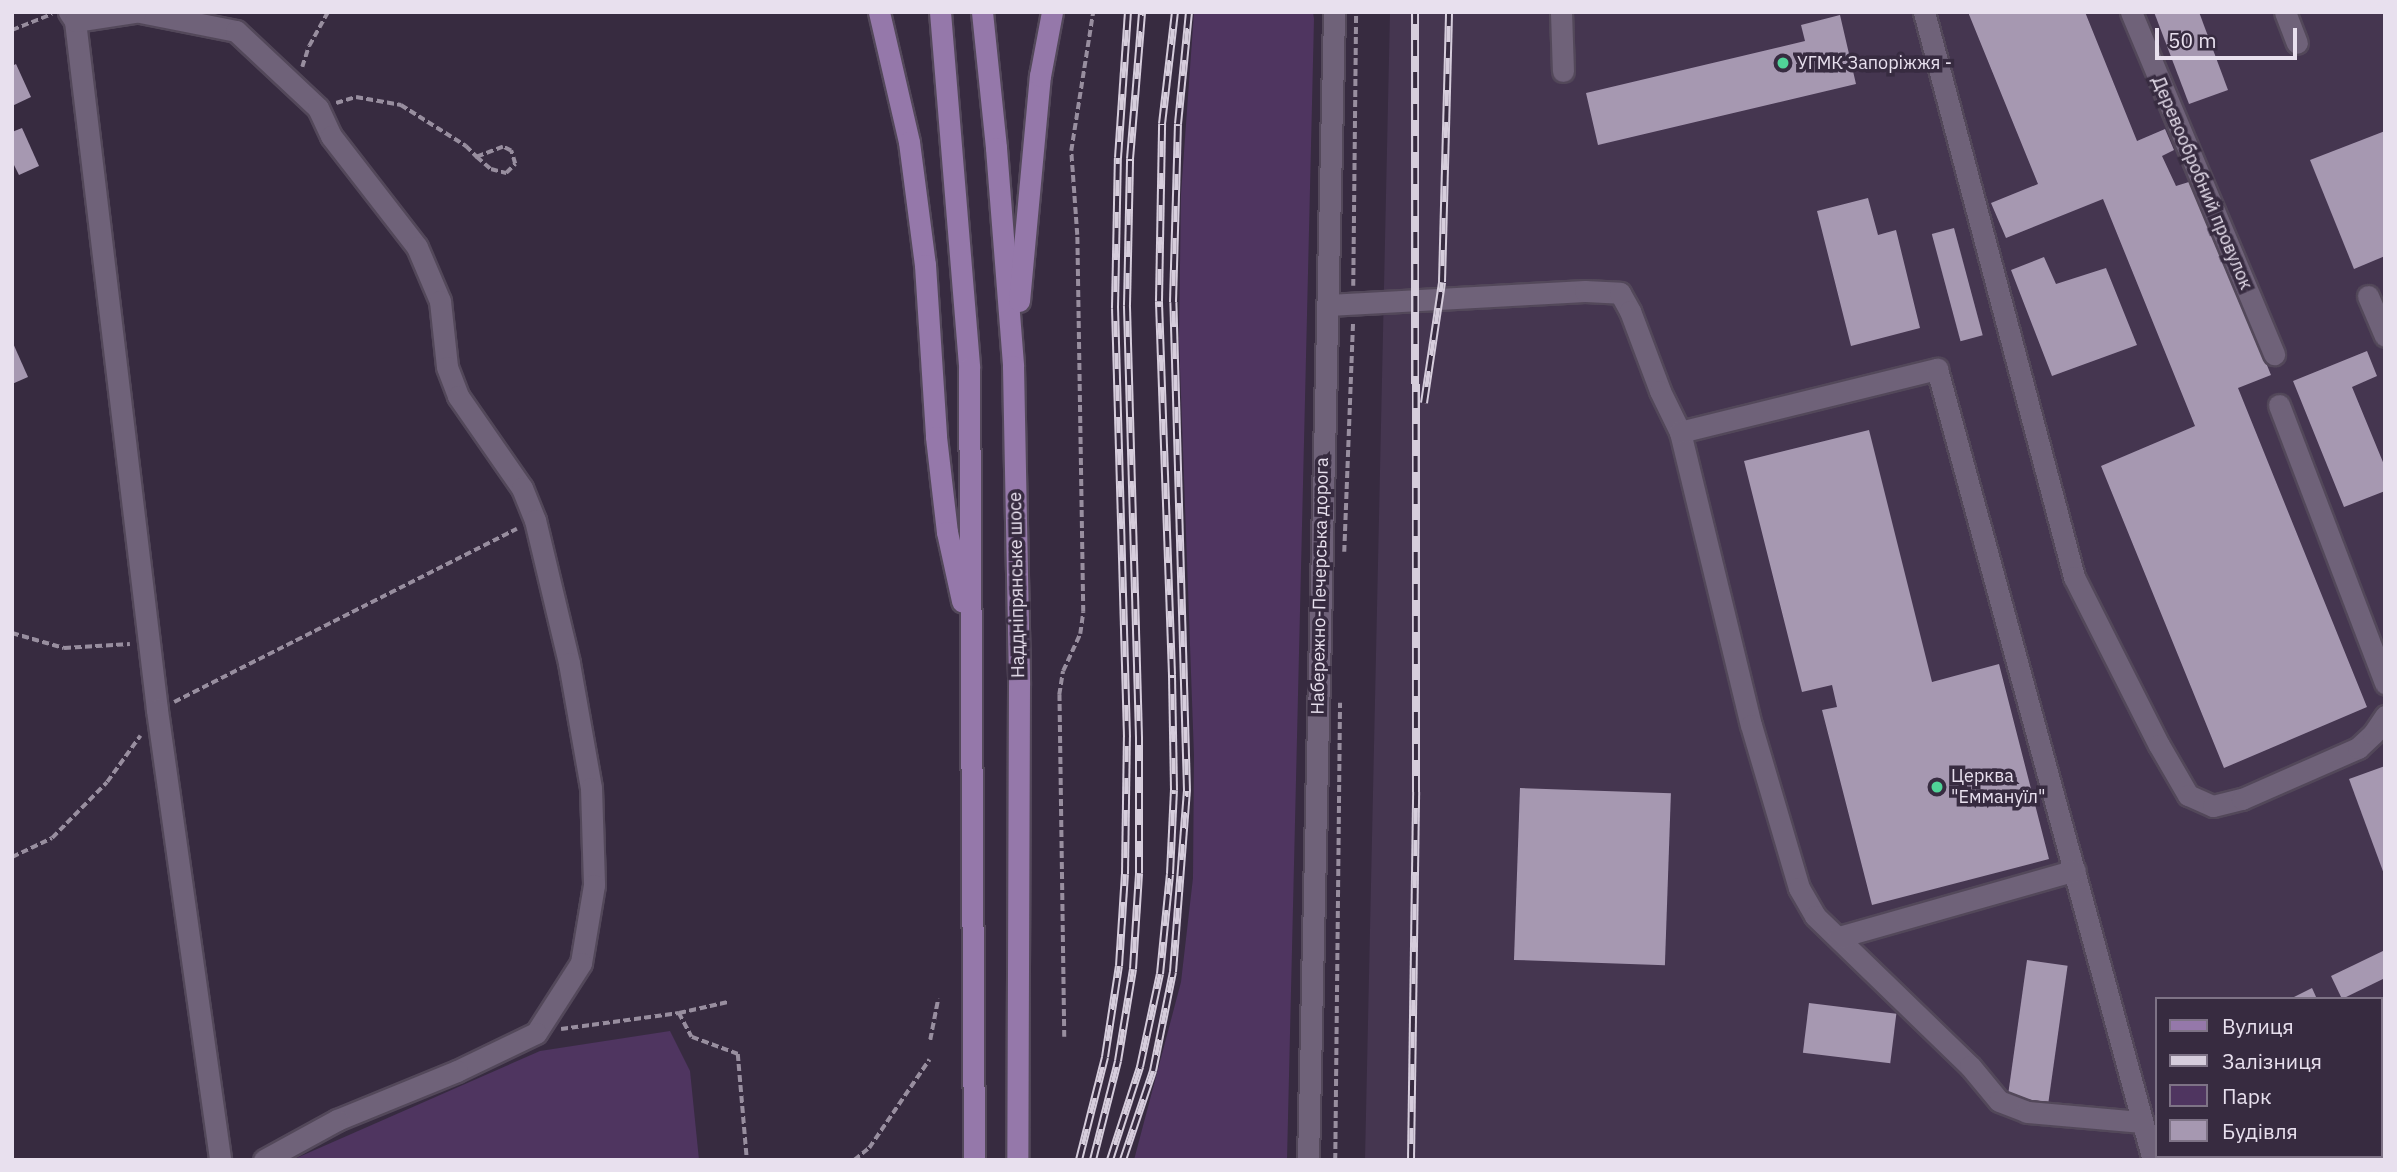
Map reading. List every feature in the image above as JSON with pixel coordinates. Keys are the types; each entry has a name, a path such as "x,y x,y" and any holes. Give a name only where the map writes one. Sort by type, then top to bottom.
{"main road":[{"path":"878,12 909,142 925,265 928,352 947,533 972,648"},
{"path":"940,12 969,368 974,1160"},
{"name":"Наддніпрянське шосе","path":"982,12 1013,366 1019,685 1017,1160"},
{"path":"1013,366 1040,76 1052,12"}],"street":[{"path":"220,1160 157,710 67,15 137,12 236,31 318,108 331,136 418,247 440,301 447,367 458,396 522,488 535,520 569,663 591,788 594,885 581,963 536,1032 457,1070 337,1120 264,1160"},
{"name":"Набережно-Печерська дорога","path":"1308,1160 1320,526 1334,12"},
{"path":"1562,12 1563,71"},
{"path":"1924,12 2074,577 2159,745 2188,795 2213,806 2242,799 2358,748 2373,734 2385,716"},
{"name":"Деревообробний провулок","path":"2131,12 2274,354"},
{"path":"2285,12 2297,43"},
{"path":"1328,304 1585,291 1620,293 1681,432 1751,725 1780,830 1799,888 1815,916 1970,1066 1998,1101 2027,1112 2141,1122"},
{"path":"2368,296 2385,336"},
{"path":"1681,432 1937,369 2153,1160"},
{"path":"2279,405 2385,683"},
{"path":"1839,937 2074,870"}],"path":[{"path":"296,86 309,46 328,12"},
{"path":"1064,1037 1059,695 1063,671 1080,634 1083,612 1077,235 1071,151 1093,12"},
{"path":"1343,560 1353,304 1356,12"},
{"path":"12,30 67,15"},
{"path":"318,108 356,97 401,105 491,169 506,173 515,164 511,151 502,147 477,157"},
{"path":"12,857 52,838 71,819 107,782 157,710 535,520"},
{"path":"12,633 64,648 149,645"},
{"path":"1335,1160 1340,699"},
{"path":"930,1040 938,999"},
{"path":"536,1032 679,1013 728,1002"},
{"path":"679,1013 692,1038 738,1054 747,1160"},
{"path":"854,1160 869,1147 929,1060"}],"shaded area":[{"path":"1390,12 2385,12 2385,1160 1365,1160"}],"green space":[{"path":"1194,12 1313,12 1314,19 1287,1160 1134,1160 1181,982 1193,878 1194,756 1179,339 1181,194"},
{"path":"670,1031 690,1071 699,1160 292,1160 540,1051"}],"building":[{"path":"1968,12 2085,12 2137,141 2165,129 2174,150 2162,156 2176,186 2192,181 2271,375 2238,388 2367,707 2224,768 2101,466 2195,426 2103,199 2006,238 1991,203 2038,184"},
{"path":"2154,12 2199,12 2228,90 2189,104"},
{"name":"УГМК Запоріжжя -","path":"1840,15 1856,84 1598,145 1586,93 1805,41 1801,25"},
{"path":"16,64 31,97 12,106 12,66"},
{"path":"22,128 39,166 19,175 12,161 12,132"},
{"path":"2385,131 2385,256 2354,269 2310,160"},
{"path":"1868,198 1878,235 1896,230 1920,328 1851,346 1817,211"},
{"path":"1954,228 1983,335 1961,341 1932,234"},
{"path":"2044,257 2056,284 2106,268 2137,345 2052,376 2011,270"},
{"path":"12,341 28,377 12,384"},
{"path":"2367,351 2377,376 2352,387 2385,467 2385,491 2344,507 2293,381"},
{"path":"1869,430 1932,682 1999,664 2049,859 1872,905 1822,710 1837,707 1832,685 1802,692 1744,461"},
{"path":"2385,766 2385,874 2384,874 2349,779"},
{"path":"1520,788 1671,793 1665,965 1514,960"},
{"path":"2385,950 2385,978 2346,997 2341,997 2331,976"},
{"path":"2027,960 2068,966 2048,1102 2008,1097"},
{"path":"2312,988 2316,997 2294,997"},
{"path":"1809,1003 1896,1014 1890,1063 1803,1053"},
{"path":"2287,1158 2328,1158 2328,1160"}],"railway":[{"path":"1079,1160 1105,1057 1119,966 1125,874 1127,737 1115,308 1118,158 1128,12"},
{"path":"1093,1160 1118,1061 1133,969 1139,873 1139,737 1127,305 1130,159 1142,12"},
{"path":"1110,1160 1140,1067 1160,974 1170,874 1174,790 1172,675 1159,301 1162,124 1175,12"},
{"path":"1123,1160 1153,1071 1173,972 1187,791 1173,302 1178,124 1189,12"},
{"path":"1411,1160 1416,792 1415,12"},
{"path":"1424,403 1442,282 1449,12"}],"place":[{"name":"УГМК Запоріжжя -","path":"1783,63"},
{"name":"Церква \"Еммануїл\"","path":"1937,787"}]}
